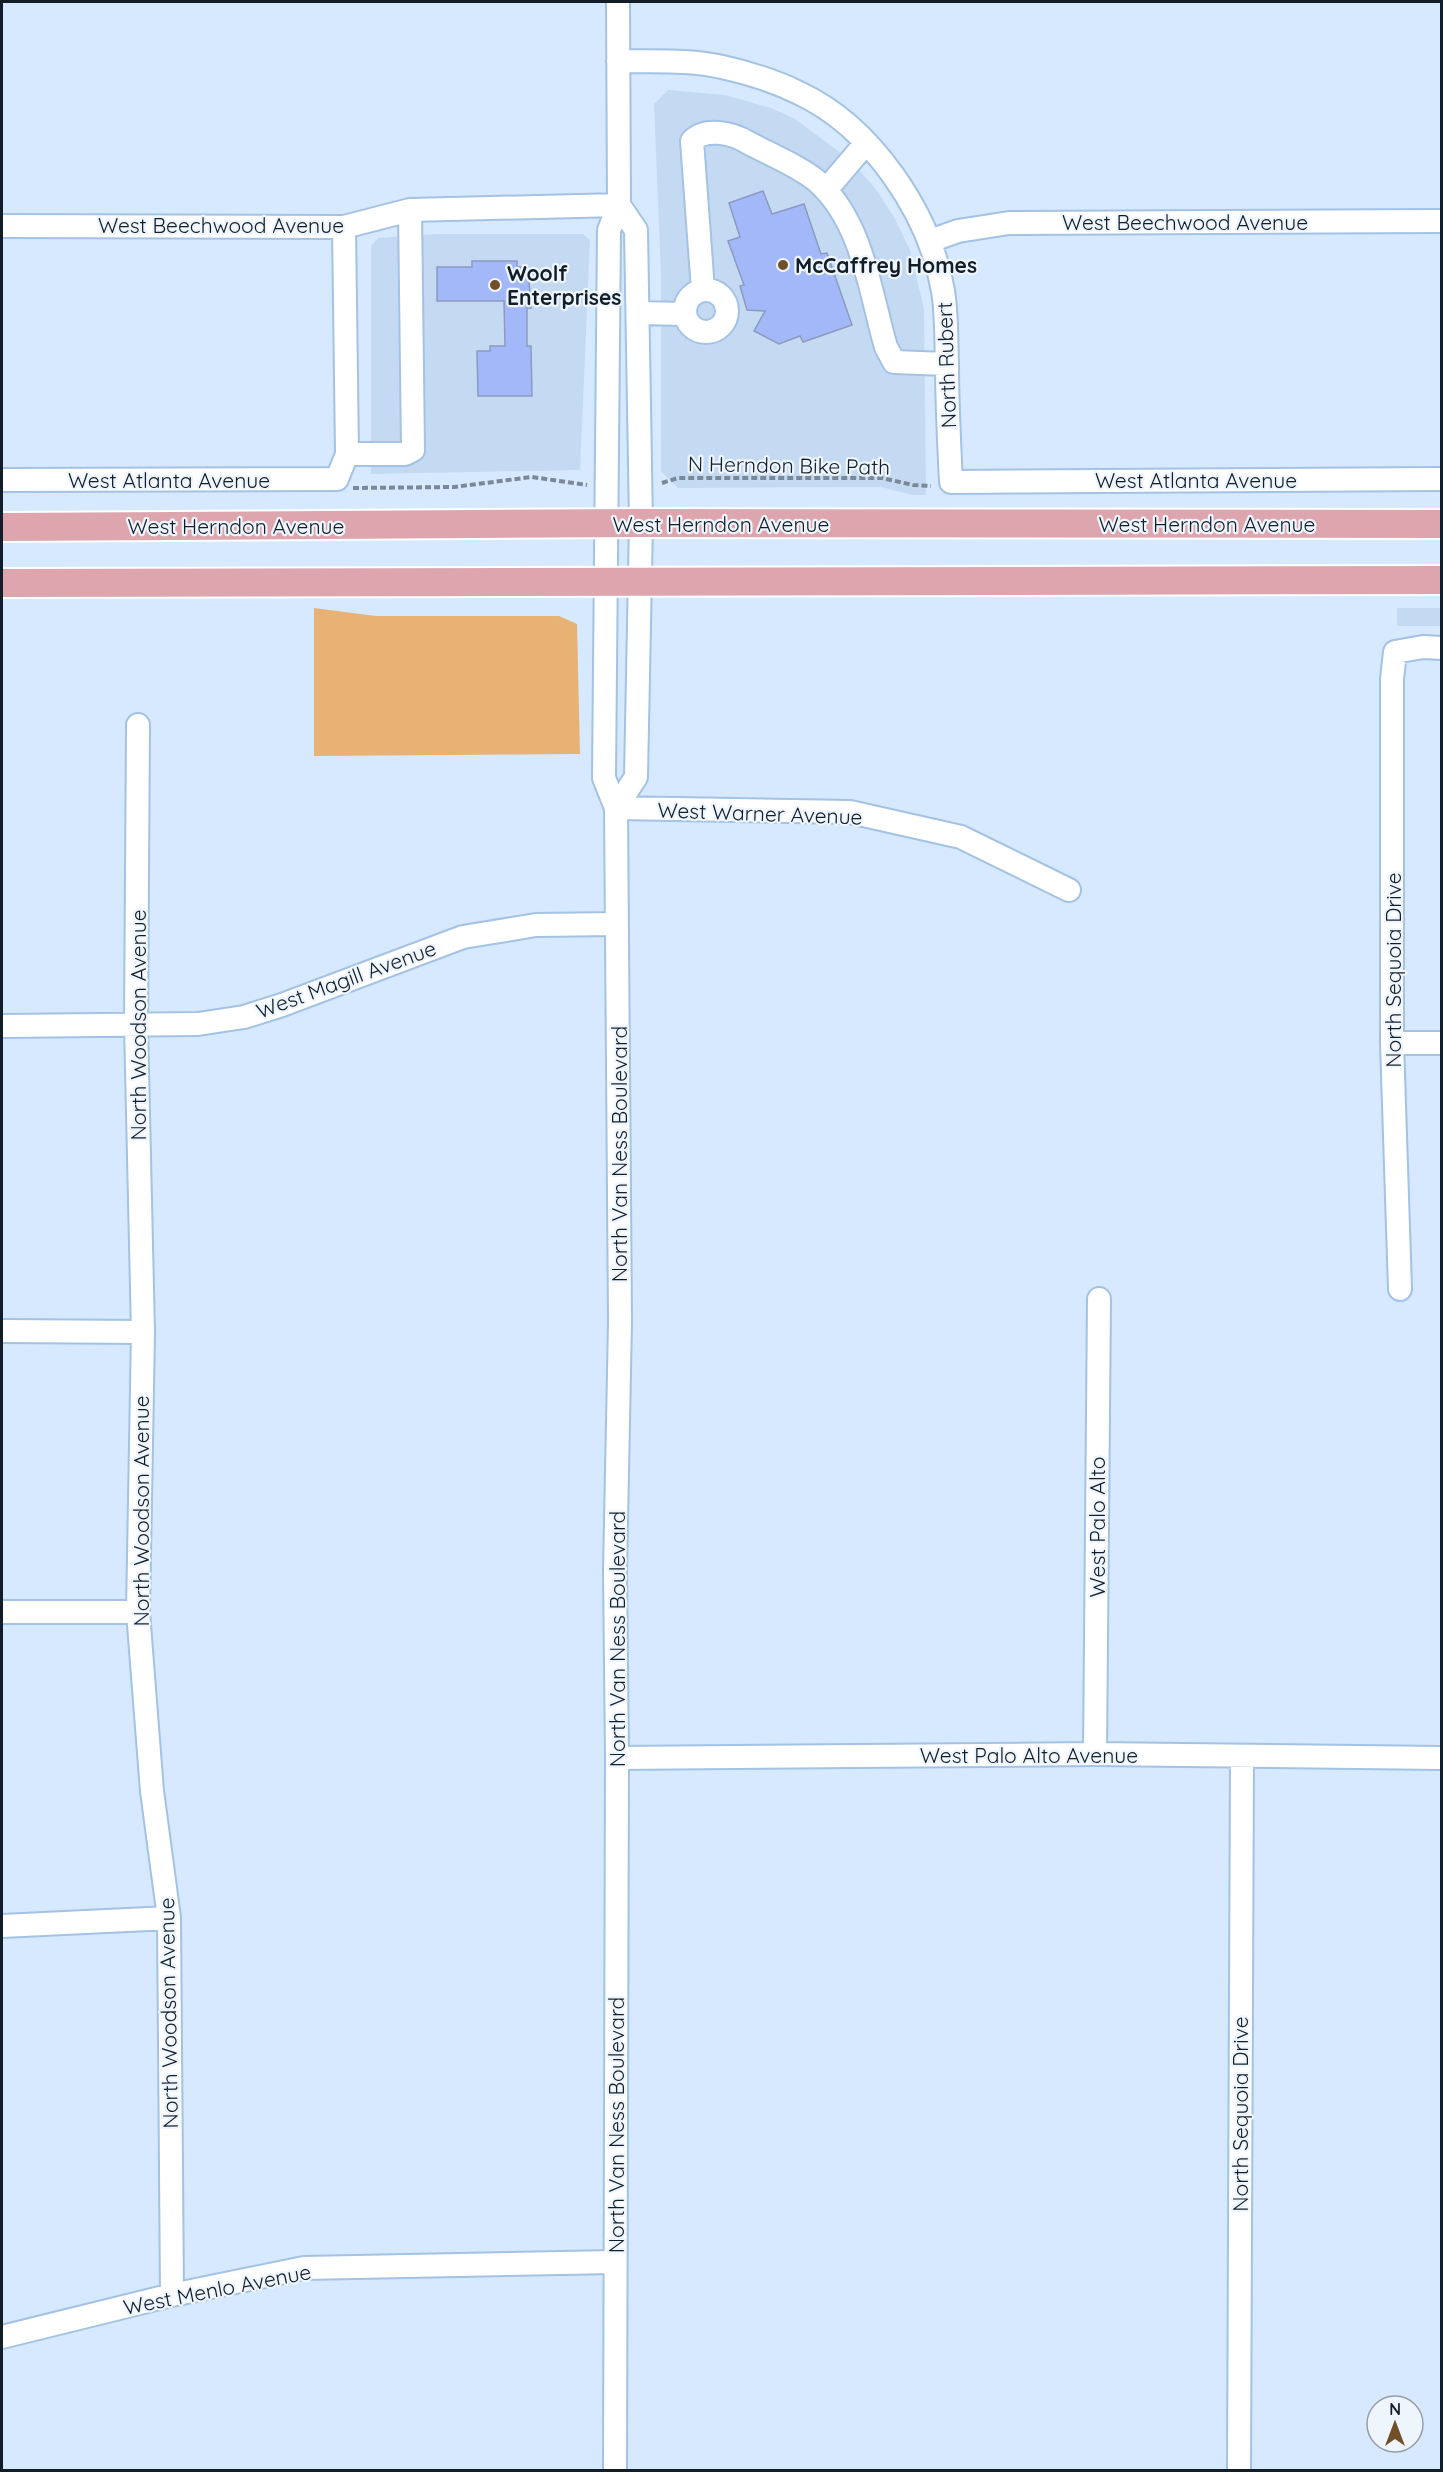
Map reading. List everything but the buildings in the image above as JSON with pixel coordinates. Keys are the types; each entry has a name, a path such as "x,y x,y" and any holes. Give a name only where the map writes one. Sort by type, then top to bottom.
{"main road":[{"name":"West Herndon Avenue","path":"2,527 641,523 1442,524"},
{"path":"2,583 1442,580"}],"street":[{"name":"North Van Ness Boulevard","path":"615,2470 617,1758 615,1572 620,1322 616,808 604,778 609,230 619,205 618,2"},
{"name":"North Rubert","path":"618,61 677,62 720,66 763,78 801,93 836,117 866,143 891,171 914,205 930,241 944,292 951,482"},
{"path":"703,290 692,141 699,134 711,132 739,137 818,181 840,206 853,231 886,347 894,362 946,363"},
{"path":"826,190 866,143"},
{"path":"616,808 636,777 641,523 636,230 619,205"},
{"name":"West Beechwood Avenue","path":"2,226 345,227 410,210 619,205"},
{"path":"347,454 405,454 413,450 410,210"},
{"name":"West Beechwood Avenue","path":"930,241 958,231 1009,223 1442,221"},
{"path":"344,484 347,454 345,227"},
{"path":"703,290 711,290 723,298 727,312 722,325 710,333 702,333 690,326 684,314 687,301 696,292 703,290"},
{"path":"639,313 684,314"},
{"name":"West Atlanta Avenue","path":"951,482 1442,478"},
{"name":"West Atlanta Avenue","path":"2,480 344,484"},
{"name":"North Sequoia Drive","path":"1400,1289 1392,1043 1392,679 1395,652 1423,647 1442,648"},
{"name":"North Woodson Avenue","path":"138,725 136,1025 143,1332 138,1612 152,1791 169,1918 172,2295"},
{"name":"West Warner Avenue","path":"616,808 850,812 960,837 1069,890"},
{"name":"West Magill Avenue","path":"2,1026 198,1024 244,1017 463,937 497,929 536,925 617,924"},
{"path":"1392,1043 1442,1043"},
{"name":"West Palo Alto","path":"1095,1754 1099,1299"},
{"path":"2,1331 143,1332"},
{"path":"2,1612 138,1612"},
{"name":"West Palo Alto Avenue","path":"617,1758 1095,1754 1442,1758"},
{"name":"North Sequoia Drive","path":"1239,2470 1242,1757"},
{"path":"2,1926 169,1918"},
{"name":"West Menlo Avenue","path":"2,2337 172,2295 304,2268 615,2262"}],"path":[{"path":"344,484 454,487 532,477 588,485"},
{"name":"N Herndon Bike Path","path":"662,483 678,478 882,478 913,485 937,486 951,482"}],"shaded area":[{"path":"668,90 725,95 771,108 795,119 850,160 876,189 895,219 910,250 924,309 926,495 913,495 881,487 678,488 661,471 661,273 654,104"},
{"path":"438,234 583,234 590,240 580,470 371,474 371,246 378,238"},
{"path":"314,608 376,616 559,616 577,624 580,754 314,756"},
{"path":"1397,608 1441,608 1441,626 1397,626"}],"place":[{"name":"McCaffrey Homes","path":"783,265"},
{"name":"Woolf Enterprises","path":"495,285"}]}
